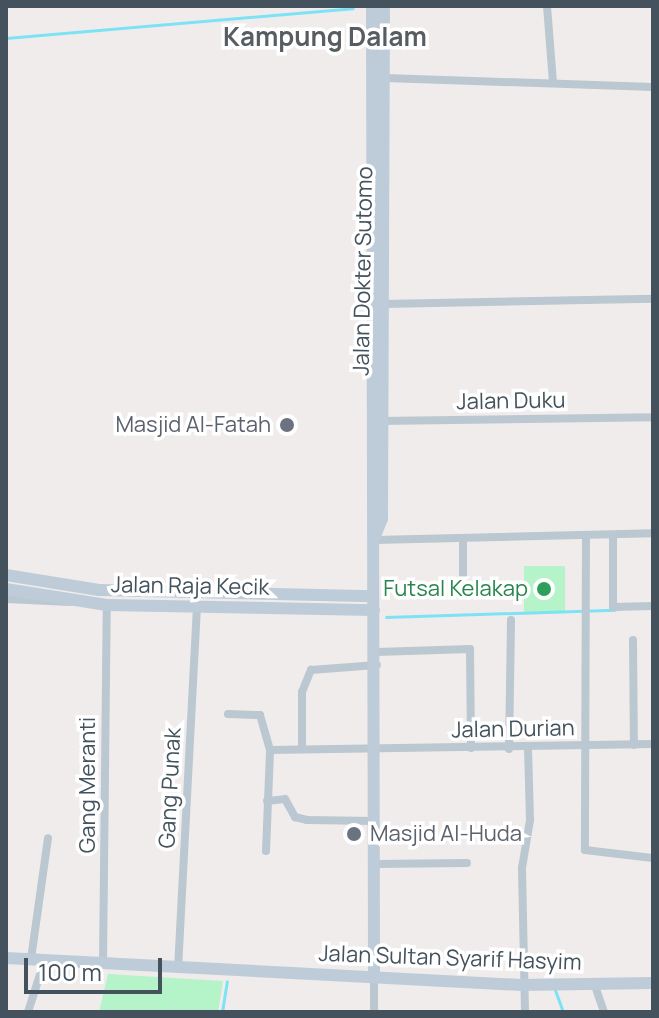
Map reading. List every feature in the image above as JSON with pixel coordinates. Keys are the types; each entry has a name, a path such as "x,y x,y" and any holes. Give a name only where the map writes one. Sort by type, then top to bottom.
{"main road":[{"name":"Jalan Dokter Sutomo","path":"372,6 376,421 382,519 375,538 374,976"},
{"name":"Jalan Dokter Sutomo","path":"376,421 383,304 384,6"},
{"name":"Jalan Raja Kecik","path":"6,575 107,605 197,608 259,601"},
{"name":"Jalan Raja Kecik","path":"6,589 374,603"},
{"name":"Jalan Sultan Syarif Hasyim","path":"6,958 521,985 653,983"}],"street":[{"path":"547,6 553,83"},
{"path":"385,78 653,87"},
{"path":"383,304 653,299"},
{"name":"Jalan Duku","path":"376,421 653,417"},
{"path":"375,538 653,533"},
{"path":"586,535 586,853 653,858"},
{"path":"613,535 613,607 653,606"},
{"path":"463,538 463,579"},
{"path":"6,599 53,605 73,593"},
{"name":"Gang Meranti","path":"103,965 107,605"},
{"name":"Gang Punak","path":"178,969 197,608"},
{"path":"509,749 511,620"},
{"path":"633,640 634,745"},
{"path":"302,748 302,692 311,670 377,658 470,649 471,748"},
{"path":"228,714 260,715 263,742 270,750 266,851"},
{"name":"Jalan Durian","path":"270,750 509,749 653,744"},
{"path":"525,1012 521,985 522,868 530,820 528,748"},
{"path":"267,801 285,799 295,817 307,820 375,821"},
{"path":"28,1012 38,960 48,838"},
{"path":"374,864 467,863"},
{"name":"Jalan Dokter Sutomo","path":"374,976 374,1012"},
{"path":"594,983 604,1012"}],"green space":[{"name":"Futsal Kelakap","path":"524,566 565,566 565,613 524,613"},
{"path":"108,974 223,981 218,1012 99,1012"}],"waterway":[{"path":"6,38 353,8"},
{"path":"386,617 615,610"},
{"path":"222,1012 227,981"},
{"path":"555,990 563,1012"}],"place":[{"name":"Masjid Al-Fatah","path":"287,425"},
{"name":"Futsal Kelakap","path":"544,589"},
{"name":"Masjid Al-Huda","path":"354,834"}],"district":[{"name":"Kampung Dalam","path":"325,37"}]}
